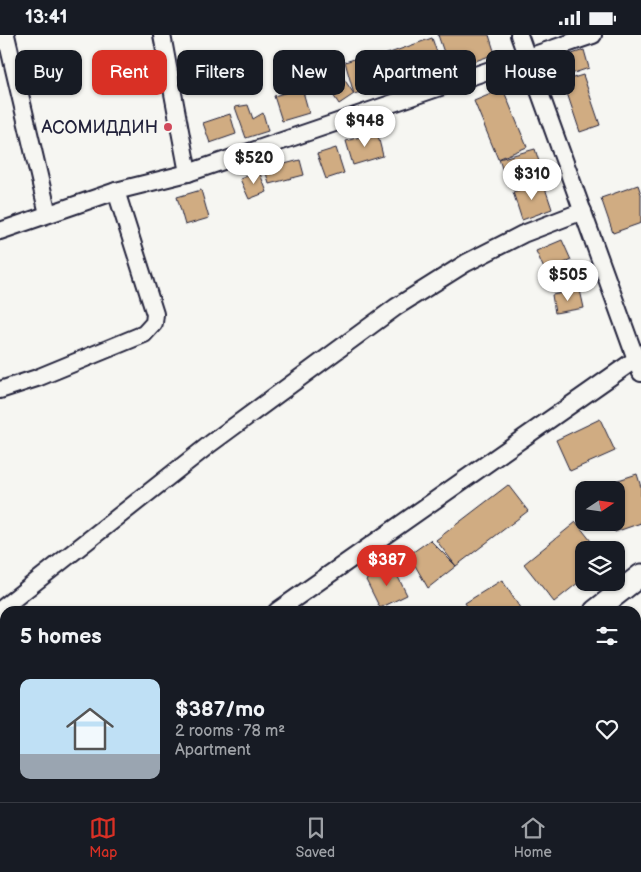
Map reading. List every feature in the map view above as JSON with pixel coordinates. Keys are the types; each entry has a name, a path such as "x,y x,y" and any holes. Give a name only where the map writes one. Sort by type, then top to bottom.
{"main road":[{"path":"601,606 641,575"}],"street":[{"path":"6,35 48,214"},
{"path":"162,35 188,173"},
{"path":"519,35 525,50"},
{"path":"549,50 593,35"},
{"path":"0,231 116,191 188,173 486,71"},
{"path":"284,606 639,366 542,95"},
{"path":"0,391 37,378 144,334 154,323 156,313 116,191"},
{"path":"5,606 210,444 396,307 466,263 523,234 583,211"}],"building":[{"path":"438,35 489,35 494,50 486,50 486,57 476,61 476,50 443,50"},
{"path":"432,38 436,50 398,50"},
{"path":"584,50 589,68 575,73 575,53"},
{"path":"355,59 354,94 345,62"},
{"path":"583,75 600,125 580,132 568,95 575,95 575,77"},
{"path":"345,80 354,94 339,104 333,95 345,95"},
{"path":"304,95 309,113 282,121 274,96"},
{"path":"488,95 505,95 527,147 498,159 474,101"},
{"path":"248,105 253,119 263,113 268,131 246,138 235,107"},
{"path":"230,114 236,134 210,143 203,123"},
{"path":"377,132 383,156 353,165 346,141"},
{"path":"336,148 344,173 326,179 317,154"},
{"path":"535,149 542,171 506,181 499,159"},
{"path":"300,160 304,175 269,184 265,169"},
{"path":"259,171 267,192 249,199 240,179"},
{"path":"543,182 552,209 522,220 513,192"},
{"path":"638,185 641,194 641,223 613,233 601,198"},
{"path":"201,190 209,218 185,225 177,197"},
{"path":"562,240 571,260 545,271 536,251"},
{"path":"580,290 584,308 555,313 552,295"},
{"path":"600,419 615,451 570,471 556,440"},
{"path":"637,474 641,487 641,523 625,529 625,481 615,481"},
{"path":"508,485 528,511 456,566 436,540"},
{"path":"575,523 575,531 583,531 591,541 575,541 575,585 554,602 524,564"},
{"path":"430,540 456,566 428,588 409,555"},
{"path":"393,567 407,595 384,606 379,606 366,580"},
{"path":"502,580 519,606 467,606 465,603"}],"place":[{"name":"АСОМИДДИН","path":"168,127"}]}
